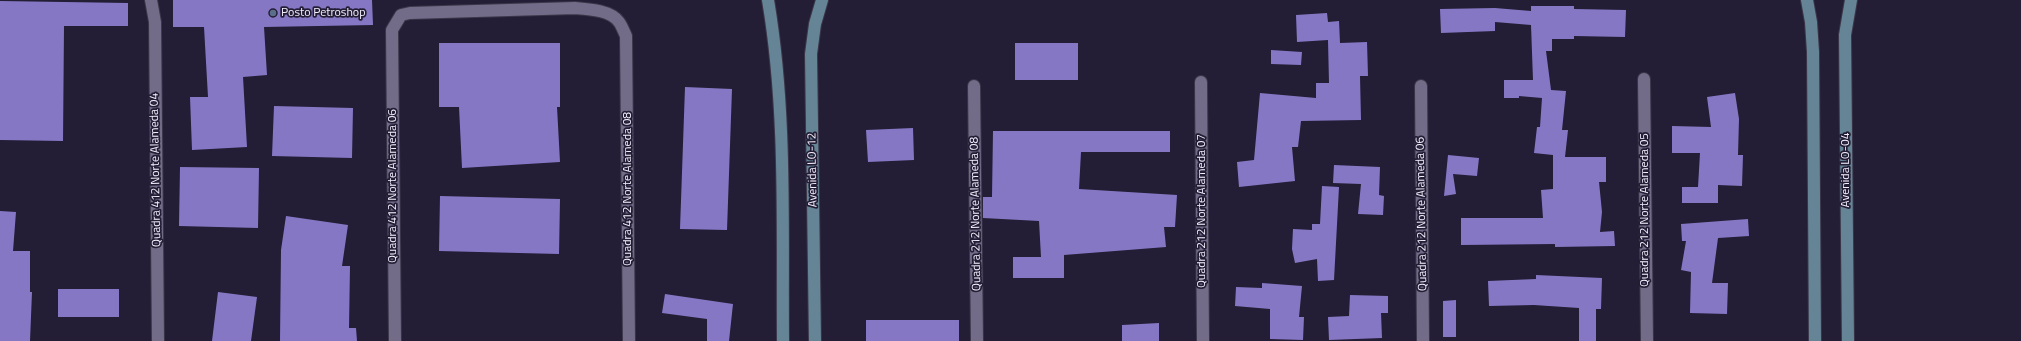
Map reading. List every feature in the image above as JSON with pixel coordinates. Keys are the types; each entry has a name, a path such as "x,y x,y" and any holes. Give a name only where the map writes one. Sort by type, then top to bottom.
{"street":[{"name":"Quadra 412 Norte Alameda 04","path":"151,0 154,22 158,341"},
{"path":"768,0 773,28 780,120 783,341"},
{"name":"Avenida LO-12","path":"815,341 812,54 815,24 822,0"},
{"path":"1807,0 1811,22 1813,52 1815,341"},
{"name":"Avenida LO-04","path":"1848,341 1845,35 1851,0"},
{"name":"Quadra 412 Norte Alameda 08","path":"392,30 400,15 410,13 575,8 595,10 619,21 626,36 629,341"},
{"name":"Quadra 412 Norte Alameda 06","path":"392,30 394,341"},
{"name":"Quadra 212 Norte Alameda 05","path":"1644,79 1647,341"},
{"name":"Quadra 212 Norte Alameda 07","path":"1200,82 1203,341"},
{"name":"Quadra 212 Norte Alameda 08","path":"974,86 977,341"},
{"name":"Quadra 212 Norte Alameda 06","path":"1421,86 1423,341"}],"building":[{"path":"173,0 372,0 373,25 264,27 267,75 243,77 247,147 192,150 190,97 208,97 204,27 173,27"},
{"path":"0,1 128,3 128,26 64,26 63,141 0,140"},
{"path":"1531,6 1574,6 1574,9 1626,10 1625,37 1574,36 1574,39 1552,39 1552,51 1546,51 1551,90 1566,91 1562,130 1568,130 1565,157 1606,157 1606,182 1599,182 1602,212 1600,232 1614,231 1615,246 1555,247 1555,244 1461,245 1461,218 1543,218 1541,190 1553,189 1553,155 1534,153 1537,127 1540,127 1542,98 1519,96 1519,98 1504,98 1504,80 1533,80 1531,25 1495,22 1495,31 1441,33 1440,9 1495,8 1531,11"},
{"path":"1327,13 1328,22 1339,21 1340,43 1367,42 1368,76 1360,76 1361,120 1301,121 1298,147 1292,147 1295,181 1239,187 1237,162 1254,160 1260,93 1316,98 1316,83 1329,83 1328,40 1297,42 1296,15"},
{"path":"439,43 560,43 560,107 557,107 560,162 462,168 459,107 439,107"},
{"path":"1015,43 1078,43 1078,80 1015,80"},
{"path":"1271,50 1302,52 1301,65 1271,64"},
{"path":"685,87 732,89 727,230 680,229"},
{"path":"1735,93 1739,119 1738,155 1743,155 1742,186 1718,185 1718,203 1682,203 1682,187 1698,187 1700,153 1672,153 1672,126 1711,127 1707,97"},
{"path":"274,106 353,108 352,158 272,156"},
{"path":"913,128 914,160 868,162 866,130"},
{"path":"993,131 1170,131 1170,152 1081,152 1079,189 1177,195 1175,227 1164,227 1166,247 1064,255 1064,278 1013,278 1013,257 1041,257 1039,221 983,218 983,197 992,197"},
{"path":"1448,155 1479,158 1477,176 1453,174 1456,194 1444,196"},
{"path":"1334,165 1380,167 1379,195 1384,196 1383,215 1358,214 1361,184 1333,183"},
{"path":"180,167 259,168 258,228 179,226"},
{"path":"1322,186 1339,187 1334,280 1318,281 1317,259 1295,263 1292,249 1293,229 1312,230 1312,224 1320,224"},
{"path":"440,196 560,199 559,254 439,251"},
{"path":"0,211 16,212 13,251 30,251 30,292 32,292 30,341 0,341"},
{"path":"286,216 348,225 342,266 350,266 349,328 356,328 357,341 280,341 281,250"},
{"path":"1748,219 1749,236 1718,238 1712,283 1728,283 1727,314 1690,313 1691,272 1681,270 1686,241 1682,241 1681,224"},
{"path":"1536,275 1602,278 1601,309 1596,309 1596,341 1579,341 1579,308 1534,305 1489,306 1488,281 1536,279"},
{"path":"1262,283 1302,286 1299,317 1304,317 1303,340 1270,339 1270,309 1235,306 1236,287 1262,288"},
{"path":"58,289 119,289 119,317 58,317"},
{"path":"218,292 257,297 251,341 212,341"},
{"path":"665,294 733,304 729,341 707,341 707,319 662,313"},
{"path":"1350,295 1388,296 1388,313 1381,313 1382,338 1329,340 1328,317 1349,316"},
{"path":"1456,300 1456,337 1443,337 1443,301"},
{"path":"866,320 959,320 959,341 866,341"},
{"path":"1159,323 1159,341 1122,341 1122,325"}],"place":[{"name":"Posto Petroshop","path":"273,13"}]}
